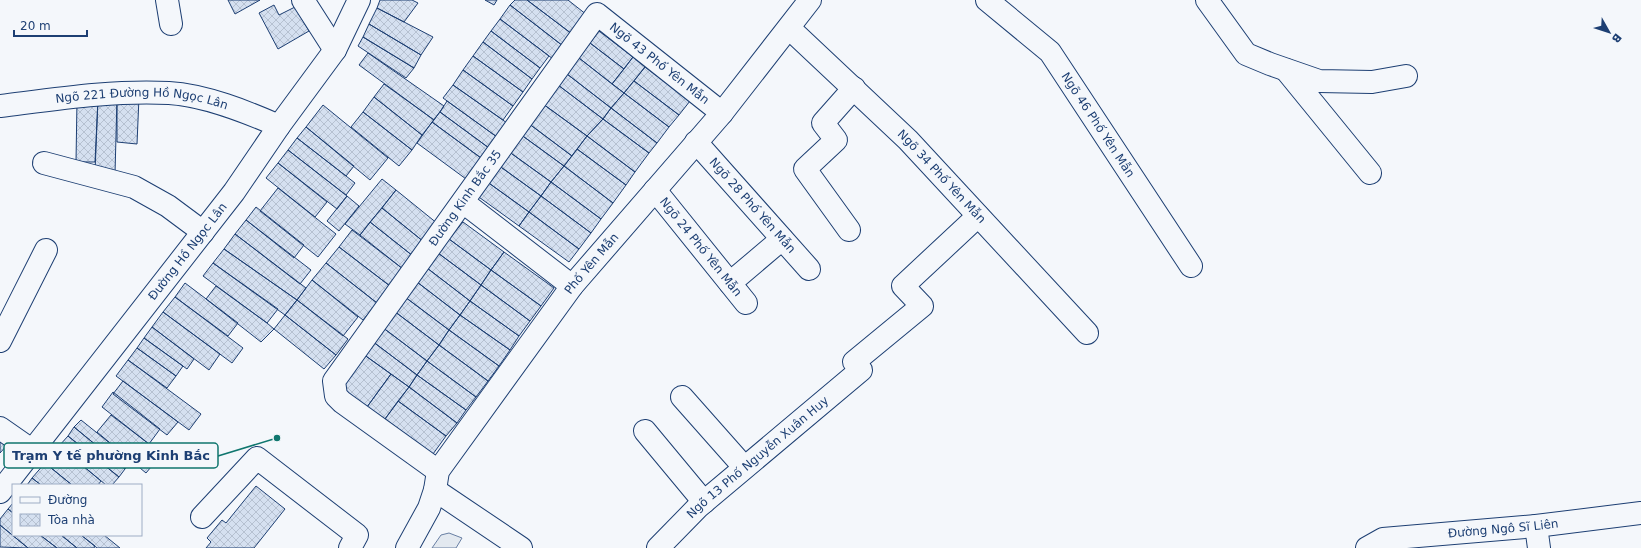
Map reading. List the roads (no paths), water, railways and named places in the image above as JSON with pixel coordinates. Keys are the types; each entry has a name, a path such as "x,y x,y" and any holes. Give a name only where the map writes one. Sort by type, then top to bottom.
{"street":[{"path":"167,0 171,24"},
{"path":"303,0 335,50"},
{"name":"Đường Hồ Ngọc Lân","path":"0,492 234,192 279,126 335,50 359,0"},
{"name":"Phố Yên Mẫn","path":"407,548 429,508 437,480 572,286 722,113 810,0"},
{"name":"Ngõ 46 Phố Yên Mẫn","path":"987,0 1050,52 1191,266"},
{"path":"1207,0 1246,54 1286,70 1319,81 1372,82 1406,76"},
{"name":"Ngõ 43 Phố Yên Mẫn","path":"597,14 722,113"},
{"name":"Đường Kinh Bắc 35","path":"437,480 342,402 336,396 334,381 464,202 597,14"},
{"name":"Ngõ 34 Phố Yên Mẫn","path":"789,28 908,140 1087,333"},
{"path":"1286,70 1370,173"},
{"path":"849,230 805,169 836,140 823,123 854,88"},
{"name":"Ngõ 221 Đường Hồ Ngọc Lân","path":"0,106 100,94 170,93 226,105 247,112 279,126"},
{"name":"Ngõ 28 Phố Yên Mẫn","path":"696,142 809,269"},
{"path":"44,163 134,187 168,206 203,232"},
{"name":"Ngõ 24 Phố Yên Mẫn","path":"655,190 746,303"},
{"path":"464,202 572,286"},
{"name":"Ngõ 13 Phố Nguyễn Xuân Huy","path":"658,548 704,502 860,370 854,362 922,306 903,286 978,216"},
{"path":"730,283 782,239"},
{"path":"0,341 46,250"},
{"path":"682,397 744,467"},
{"path":"0,428 33,451"},
{"path":"645,431 704,502"},
{"path":"202,517 257,458 357,535 350,548"},
{"path":"437,480 521,548"},
{"name":"Đường Ngô Sĩ Liên","path":"1367,548 1383,539 1536,526 1641,513"},
{"path":"1536,526 1539,548"}],"place":[{"name":"Trạm Y tế phường Kinh Bắc","path":"277,438"}]}
